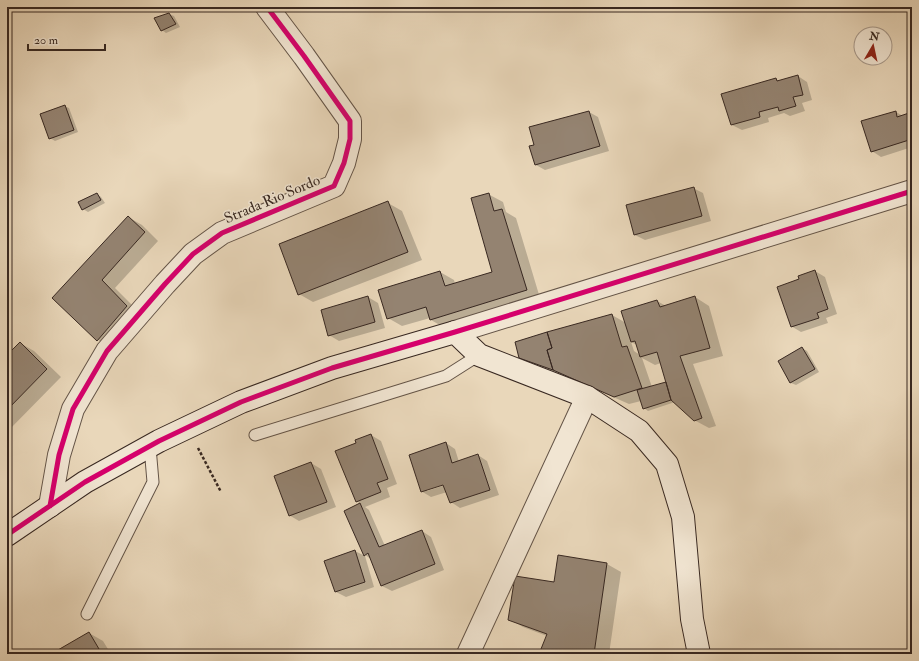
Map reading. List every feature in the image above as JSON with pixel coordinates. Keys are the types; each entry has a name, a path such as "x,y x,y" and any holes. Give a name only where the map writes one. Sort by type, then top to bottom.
{"street":[{"name":"Strada Rio Sordo","path":"50,506 59,455 73,409 107,351 165,284 193,254 222,233 334,186 344,163 350,138 350,121 267,7"},
{"path":"7,535 85,482 159,441 241,402 332,368 455,332 912,191"},
{"path":"455,332 479,355 587,397 639,431 667,464 682,518 692,618 699,654"},
{"path":"468,654 587,397"}],"lane":[{"path":"255,435 446,376 479,355"},
{"path":"87,614 153,482 150,446"}],"path":[{"path":"196,444 221,492"}],"building":[{"path":"169,13 176,24 161,31 154,18"},
{"path":"798,75 803,95 793,97 796,106 779,111 778,107 759,112 760,117 731,125 721,94 776,78 777,81"},
{"path":"65,105 74,130 49,139 40,114"},
{"path":"589,111 600,146 535,165 529,146 534,145 529,127"},
{"path":"896,111 897,117 912,112 912,148 909,140 871,152 861,121"},
{"path":"694,187 702,216 634,235 626,205"},
{"path":"97,193 101,200 82,210 78,202"},
{"path":"489,193 494,211 502,209 527,290 430,320 426,307 387,319 378,290 440,271 445,286 492,272 471,198"},
{"path":"388,201 408,252 298,295 279,244"},
{"path":"128,216 145,232 102,280 127,306 97,341 52,298"},
{"path":"815,270 828,309 817,313 819,318 791,327 777,287 799,279 798,276"},
{"path":"368,296 375,322 328,336 321,310"},
{"path":"695,296 710,348 680,356 702,418 694,421 671,400 657,352 640,357 635,341 631,342 621,311 657,300 660,307"},
{"path":"612,314 622,347 627,346 642,388 614,397 553,370 547,350 552,348 547,332"},
{"path":"547,332 552,348 547,350 553,370 519,358 515,342"},
{"path":"20,342 47,369 7,410 7,355"},
{"path":"802,347 815,369 790,383 778,361"},
{"path":"666,382 671,400 643,409 637,390"},
{"path":"371,434 388,479 377,483 381,492 356,502 335,451 356,443 355,440"},
{"path":"446,442 452,463 478,454 490,490 450,503 443,485 421,492 409,455"},
{"path":"311,462 327,502 289,516 274,476"},
{"path":"360,503 379,547 422,530 435,564 381,586 368,553 364,556 344,511"},
{"path":"355,550 365,582 335,592 324,561"},
{"path":"558,555 607,563 594,654 539,654 547,634 508,620 515,576 554,582"},
{"path":"89,632 99,649 90,654 51,654"}],"cycle path":[{"path":"50,506 59,455 73,409 107,351 165,284 193,254 222,233 334,186 344,163 350,139 350,121 267,7"},
{"path":"7,535 85,482 159,441 241,402 332,368 455,332 912,191"}]}
